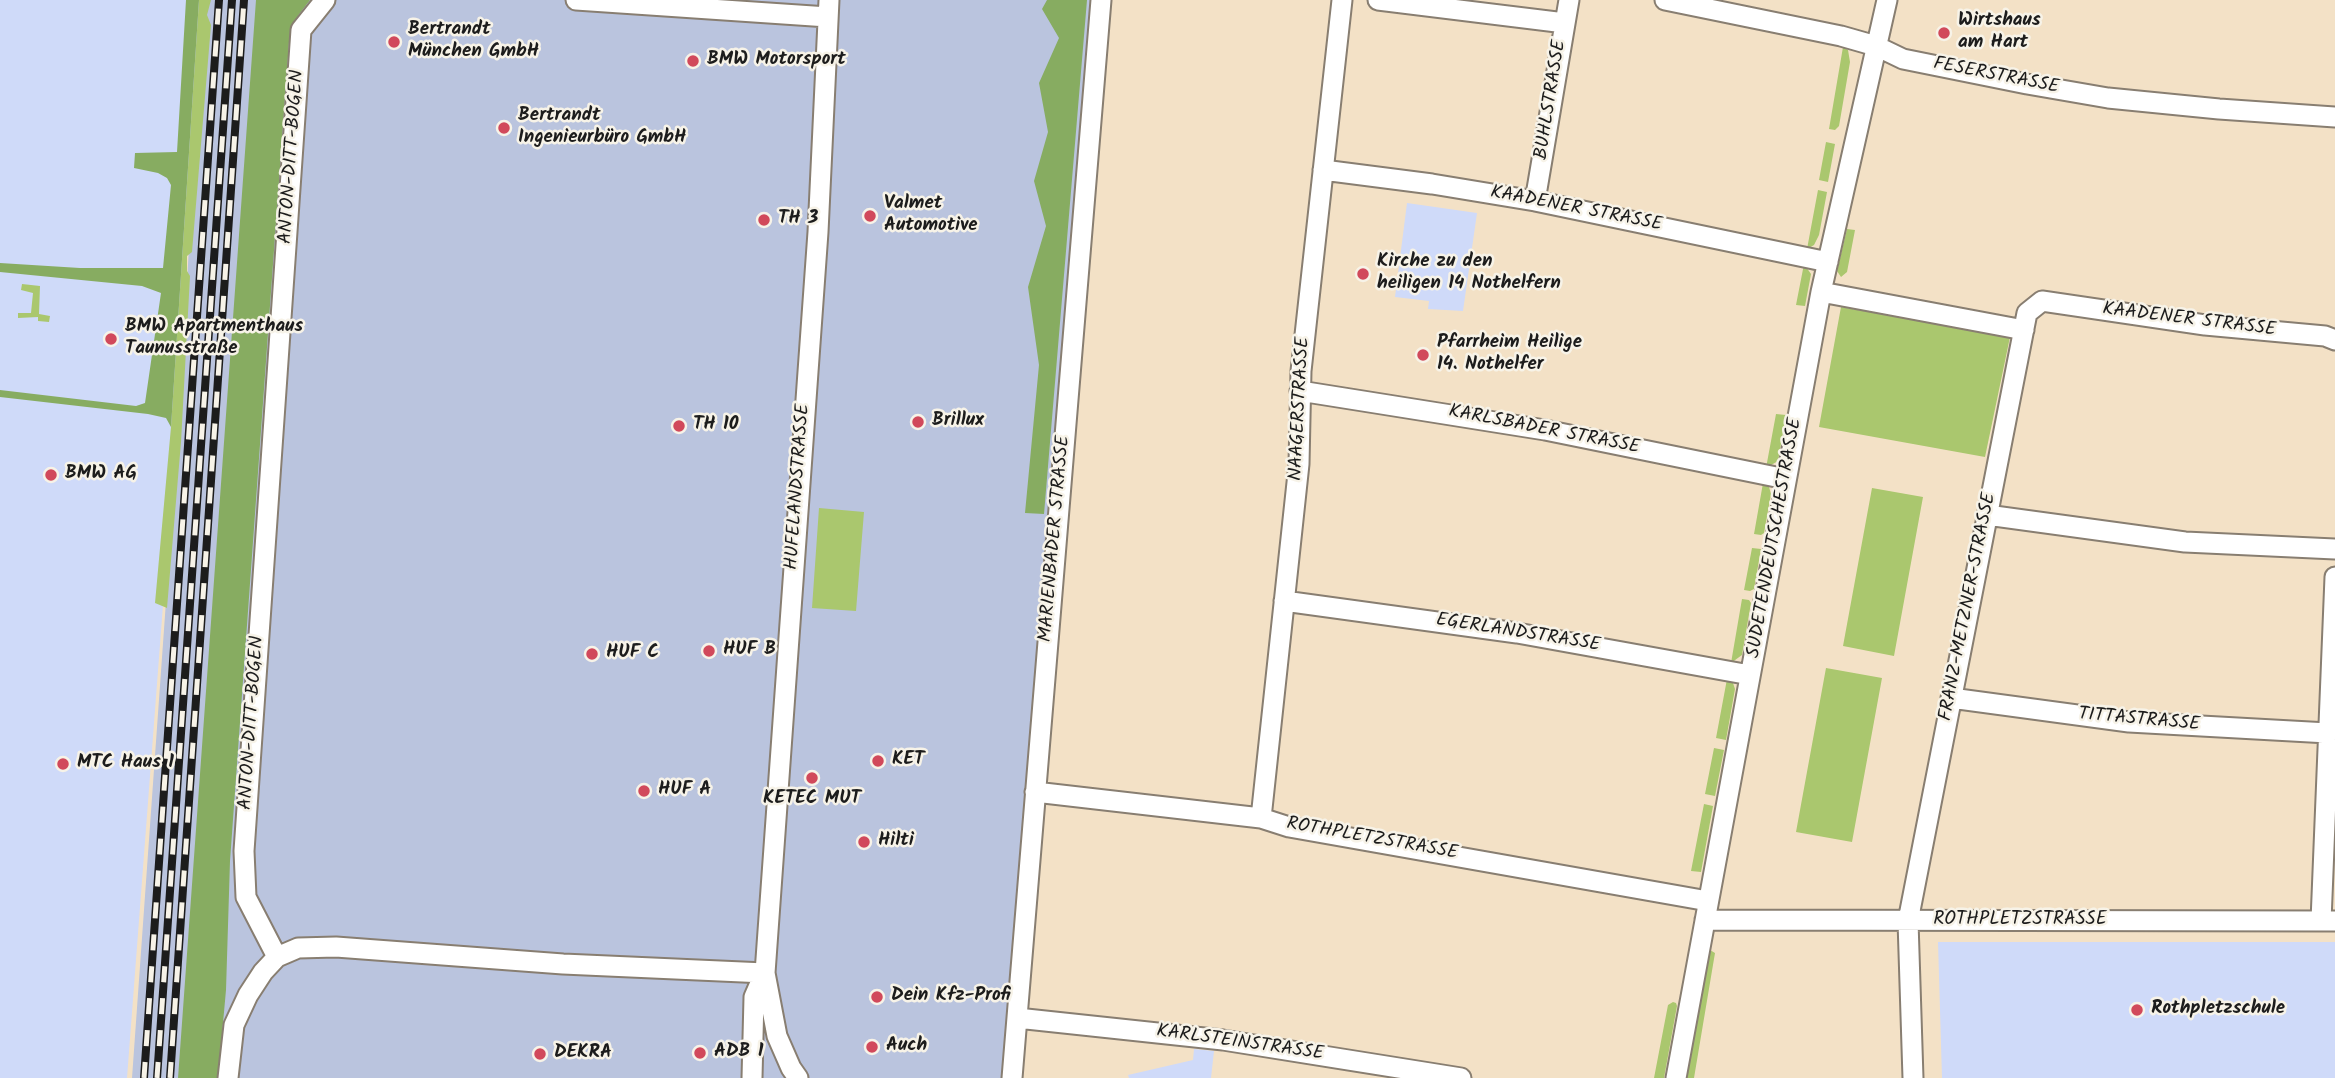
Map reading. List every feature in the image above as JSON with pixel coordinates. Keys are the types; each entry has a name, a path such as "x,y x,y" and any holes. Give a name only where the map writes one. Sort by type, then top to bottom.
{"street":[{"name":"ANTON-DITT-BOGEN","path":"277,957 246,897 244,851 302,30 325,0"},
{"path":"576,0 829,8"},
{"name":"MARIENBADER STRASSE","path":"1012,1078 1101,0"},
{"name":"NAAGERSTRASSE","path":"1261,818 1299,464 1301,370 1342,0"},
{"path":"1378,0 1565,23"},
{"name":"BUHLSTRASSE","path":"1535,201 1569,0"},
{"name":"FESERSTRASSE","path":"1665,0 1841,36 1876,46 1903,60 2108,98 2335,117"},
{"name":"SUDETENDEUTSCHESTRASSE","path":"1676,1078 1821,292 1887,0"},
{"name":"HUFELANDSTRASSE","path":"798,1078 777,1036 765,973 818,232 829,8"},
{"name":"KAADENER STRASSE","path":"1323,170 1535,201 1828,262"},
{"path":"1821,292 2024,330"},
{"name":"KAADENER STRASSE","path":"2042,301 2206,325 2325,336 2335,340"},
{"name":"FRANZ-METZNER-STRASSE","path":"1913,1078 1908,920 2027,313 2042,301"},
{"name":"KARLSBADER STRASSE","path":"1300,391 1532,427 1786,479"},
{"path":"1986,515 2185,542 2335,549"},
{"path":"2328,921 2328,733 2335,577"},
{"name":"EGERLANDSTRASSE","path":"1284,601 1517,633 1750,675"},
{"name":"TITTASTRASSE","path":"1951,698 2129,722 2328,733"},
{"name":"ROTHPLETZSTRASSE","path":"1035,792 1261,818 1289,827 1499,862 1707,911 1908,920 2328,921"},
{"path":"228,1078 234,1026 247,995 277,957 298,948 336,947 563,964 765,973"},
{"name":"HUFELANDSTRASSE","path":"751,1078 754,997 765,973"},
{"name":"KARLSTEINSTRASSE","path":"1017,1018 1223,1040 1461,1078"}],"shaded area":[{"path":"0,0 200,0 163,605 127,1078 0,1078"},
{"path":"203,0 1090,0 1006,1078 132,1078 180,405"},
{"path":"1407,203 1477,213 1463,311 1428,309 1429,301 1395,297"},
{"name":"Rothpletzschule","path":"1938,942 2335,942 2335,1078 1942,1078"},
{"path":"1194,1049 1214,1051 1211,1078 1129,1078 1128,1075 1193,1060"}],"green space":[{"path":"186,0 199,0 171,427 166,418 148,414 0,397 0,390 136,406 145,403 161,293 142,286 0,272 0,263 80,268 163,268 171,185 167,178 158,173 134,168 135,153 177,152"},
{"path":"199,0 211,0 207,15 211,25 192,252 187,256 187,271 190,276 181,442 167,608 155,603 171,427"},
{"path":"256,0 310,0 297,17 289,42 230,861 226,990 218,1078 178,1078"},
{"path":"1047,0 1087,0 1044,514 1025,513 1039,365 1028,287 1046,226 1034,181 1048,132 1039,83 1059,38 1042,9"},
{"path":"1843,47 1848,50 1850,62 1839,126 1835,130 1829,129"},
{"path":"1826,142 1835,144 1828,182 1819,180"},
{"path":"1818,190 1827,192 1819,235 1814,245 1807,249"},
{"path":"1847,229 1855,230 1847,272 1841,277 1837,271"},
{"path":"1804,264 1811,274 1805,306 1796,305"},
{"path":"22,284 40,286 39,314 50,316 49,322 38,321 38,317 18,318 18,313 31,313 33,293 21,290"},
{"path":"1841,307 2010,337 1985,457 1819,427"},
{"path":"1776,414 1786,415 1778,461 1766,468"},
{"path":"1763,483 1769,487 1771,494 1764,533 1761,535 1754,534"},
{"path":"1872,488 1923,497 1894,656 1843,646"},
{"path":"819,508 864,512 856,611 812,608"},
{"path":"1752,548 1761,549 1754,589 1750,591 1744,590"},
{"path":"1742,599 1751,603 1742,655 1731,663"},
{"path":"1826,668 1882,678 1852,842 1796,832"},
{"path":"1727,679 1733,683 1735,689 1726,740 1716,738"},
{"path":"1714,748 1724,750 1715,796 1705,794"},
{"path":"1704,804 1713,806 1701,872 1691,871"},
{"path":"1710,950 1715,953 1694,1078 1687,1078"},
{"path":"1673,1002 1677,1006 1664,1078 1654,1078 1668,1005"}],"railway":[{"path":"144,1078 219,0"},
{"path":"157,1078 232,0"},
{"path":"170,1078 244,0"}],"place":[{"name":"Wirtshaus am Hart","path":"1944,33"},
{"name":"Bertrandt München GmbH","path":"394,42"},
{"name":"BMW Motorsport","path":"693,61"},
{"name":"Bertrandt Ingenieurbüro GmbH","path":"504,128"},
{"name":"Valmet Automotive","path":"870,216"},
{"name":"TH 3","path":"764,220"},
{"name":"Kirche zu den heiligen 14 Nothelfern","path":"1363,274"},
{"name":"BMW Apartmenthaus Taunusstraße","path":"111,339"},
{"name":"Pfarrheim Heilige 14. Nothelfer","path":"1423,355"},
{"name":"Brillux","path":"918,422"},
{"name":"TH 10","path":"679,426"},
{"name":"BMW AG","path":"51,475"},
{"name":"HUF B","path":"709,651"},
{"name":"HUF C","path":"592,654"},
{"name":"KET","path":"878,761"},
{"name":"MTC Haus 1","path":"63,764"},
{"name":"KETEC MUT","path":"812,778"},
{"name":"HUF A","path":"644,791"},
{"name":"Hilti","path":"864,842"},
{"name":"Dein Kfz-Profi","path":"877,997"},
{"name":"Rothpletzschule","path":"2137,1010"},
{"name":"Auch","path":"872,1047"},
{"name":"ADB 1","path":"700,1053"},
{"name":"DEKRA","path":"540,1054"}]}
